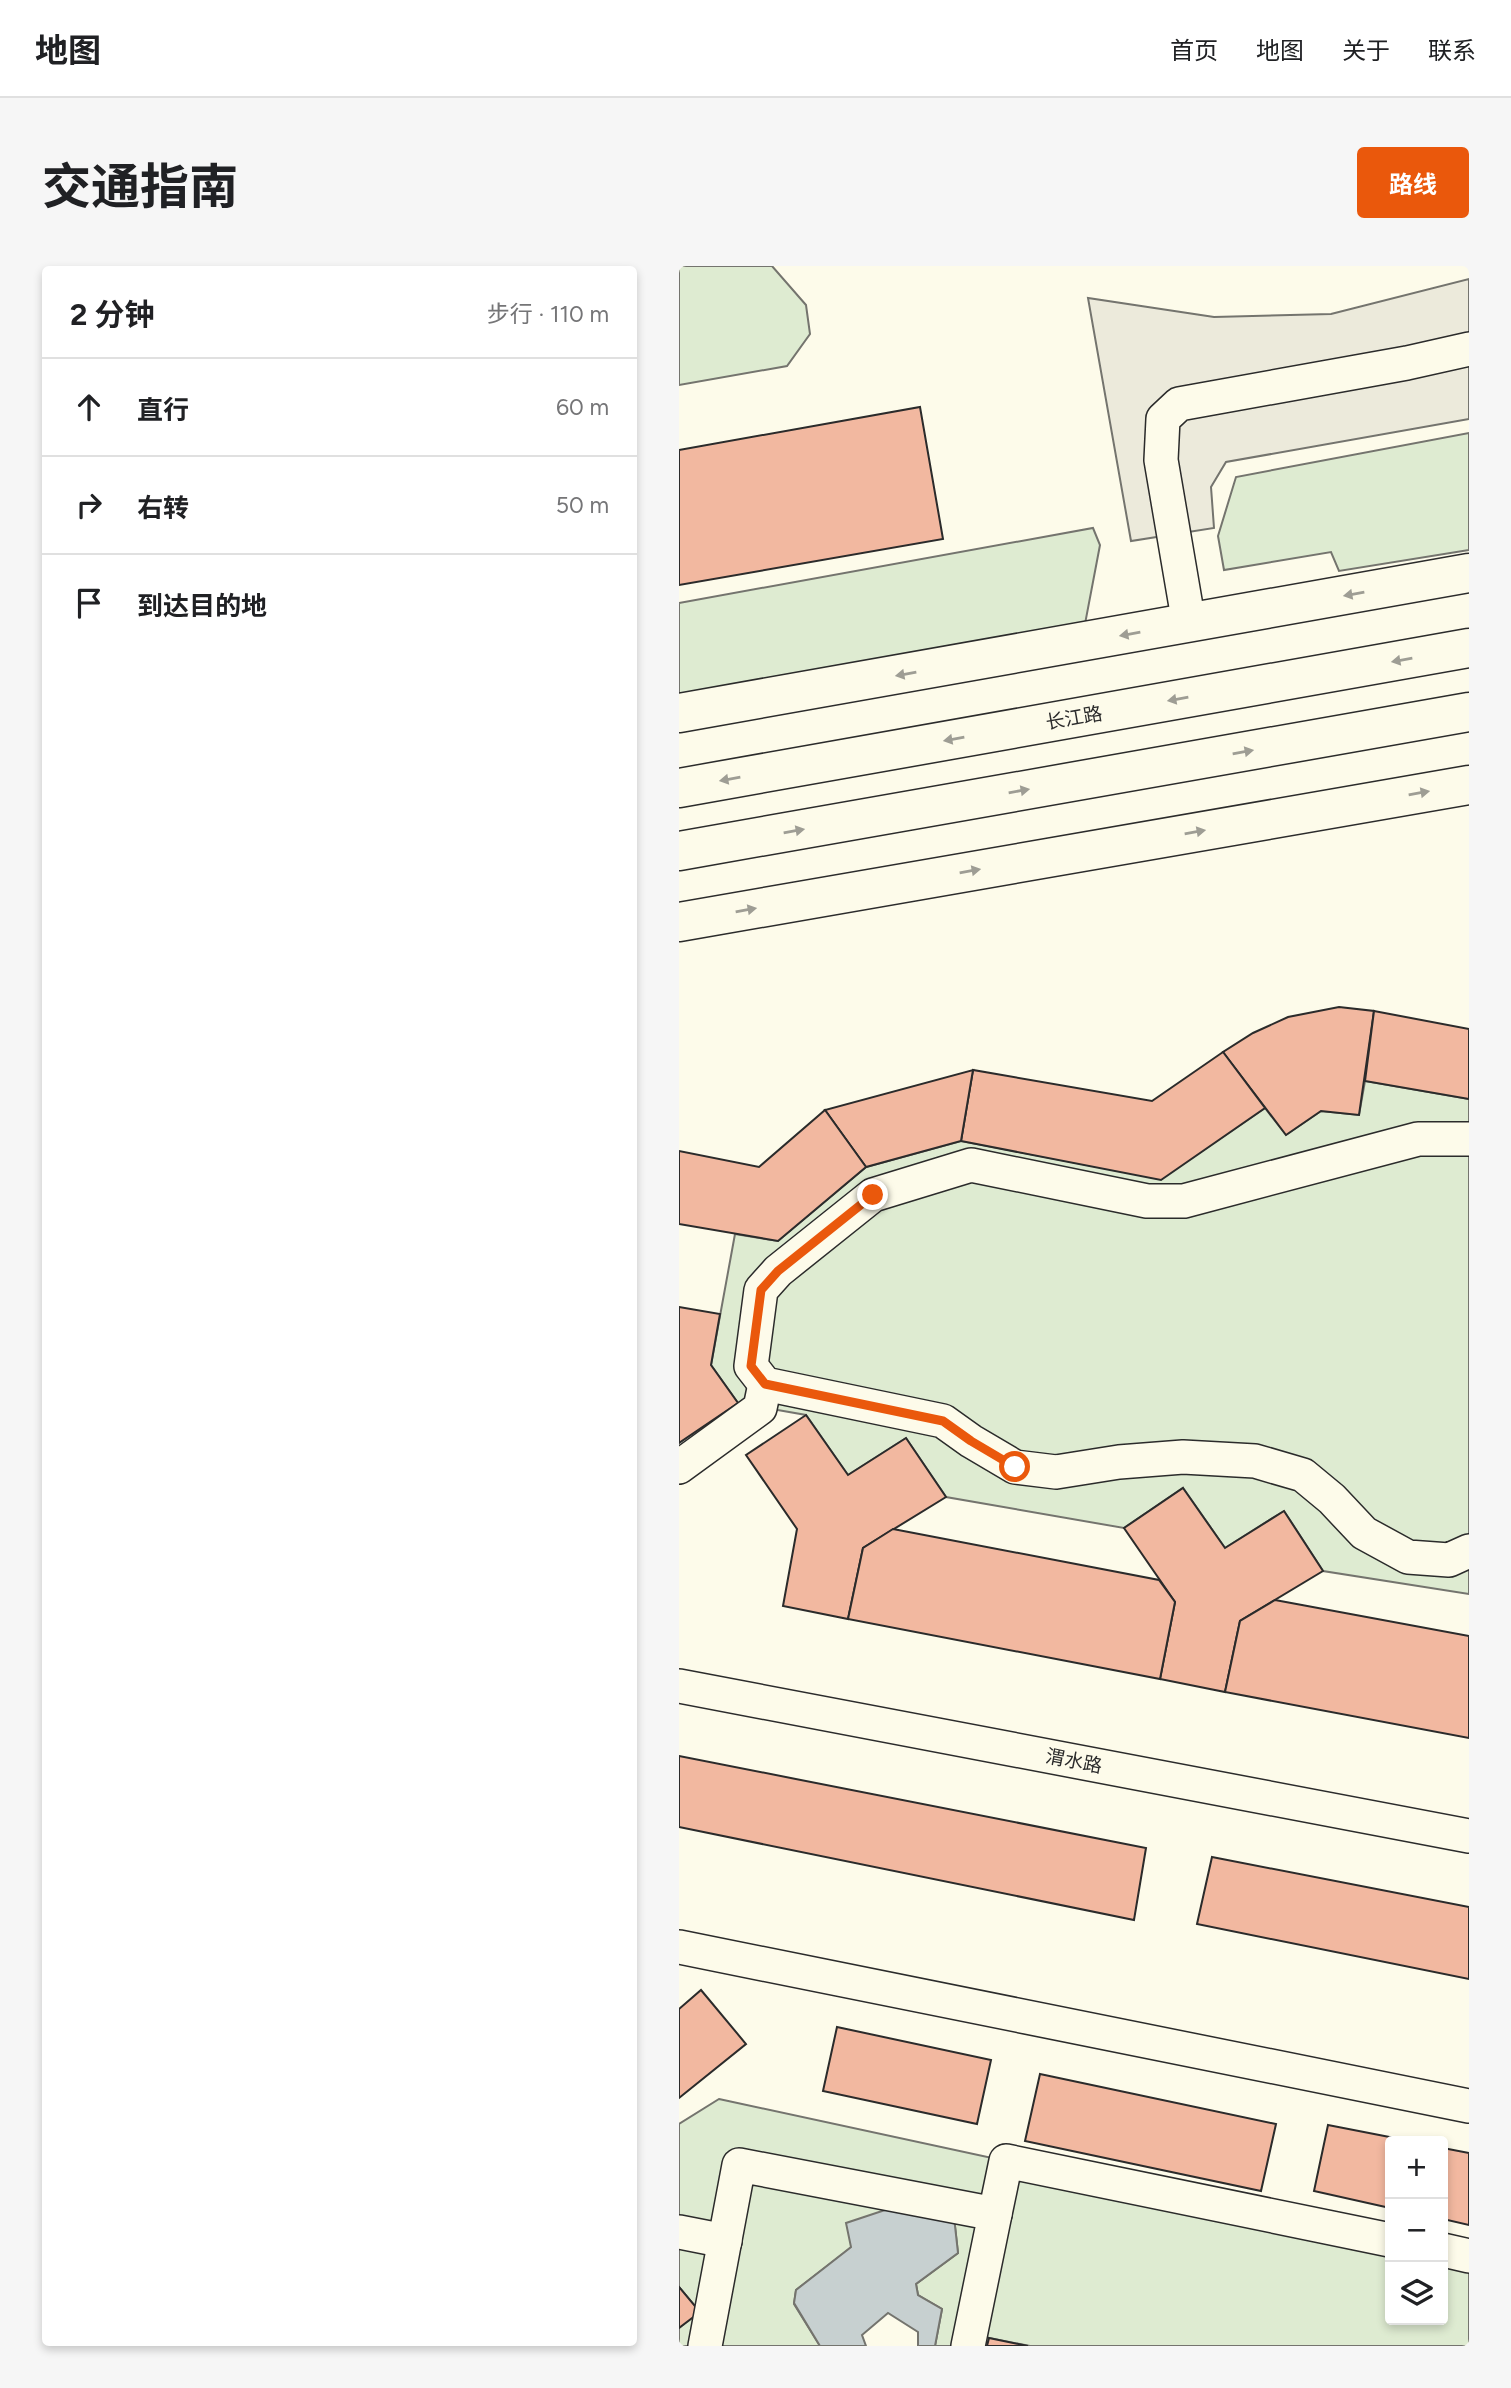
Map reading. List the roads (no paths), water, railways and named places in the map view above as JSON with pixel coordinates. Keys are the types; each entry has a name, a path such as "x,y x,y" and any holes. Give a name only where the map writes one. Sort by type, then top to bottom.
{"main road":[{"path":"679,713 1469,573"},
{"name":"长江路","path":"679,788 1469,648"},
{"path":"679,851 1469,712"},
{"path":"679,922 1469,785"}],"street":[{"path":"1189,624 1161,460 1163,419 1179,404 1407,363 1469,349"},
{"path":"1469,1139 1418,1139 1184,1201 1147,1201 971,1165 873,1195 778,1271 761,1290 751,1366 765,1384 943,1421 1015,1467 1056,1472 1119,1462 1183,1457 1255,1461 1303,1475 1332,1499 1364,1533 1408,1557 1449,1560 1469,1551"},
{"path":"679,1467 760,1408 765,1384"},
{"name":"渭水路","path":"679,1686 1469,1836"},
{"path":"679,1947 1469,2106"},
{"path":"968,2346 1006,2161 1385,2239"},
{"path":"705,2346 739,2165 995,2214"},
{"path":"679,2232 725,2241"},
{"path":"1448,2251 1469,2256"}]}
